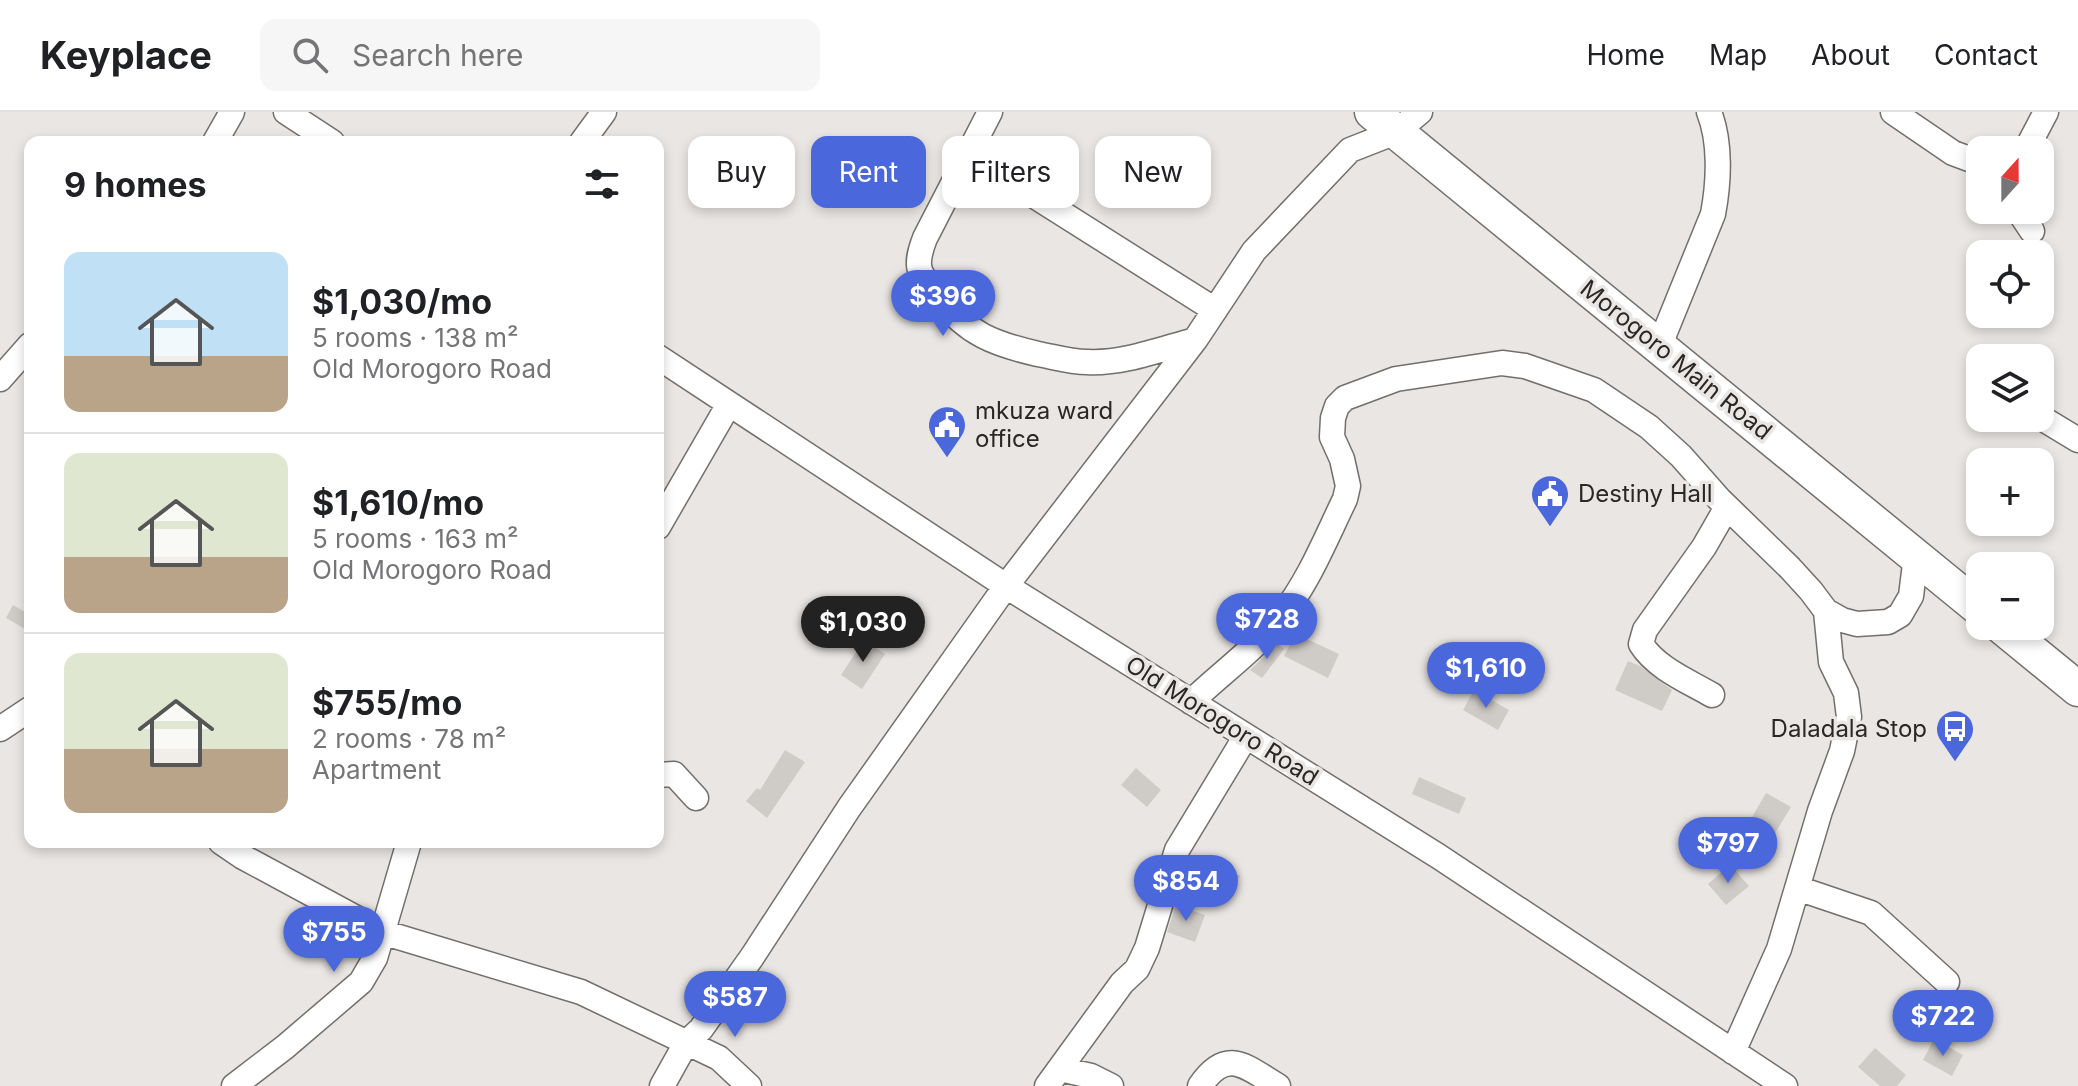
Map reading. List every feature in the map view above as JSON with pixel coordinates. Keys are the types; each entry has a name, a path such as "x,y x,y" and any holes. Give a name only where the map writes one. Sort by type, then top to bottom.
{"highway":[{"name":"Morogoro Main Road","path":"1396,119 1659,347 1966,597"},
{"path":"2018,640 2078,689"}],"street":[{"path":"218,136 232,112"},
{"path":"286,112 323,136"},
{"path":"586,136 604,112"},
{"path":"977,136 990,112"},
{"path":"1659,347 1713,214 1717,191 1716,140 1709,112"},
{"path":"1893,112 1953,153 1966,158"},
{"path":"2033,136 2046,112"},
{"path":"662,1086 752,957 849,808 1006,586 1195,340 1254,251 1350,150 1396,119"},
{"path":"942,205 917,260 920,274 952,314 977,334 1003,346 1088,363 1128,358 1195,340"},
{"path":"1054,208 1215,310"},
{"path":"2027,224 2032,231"},
{"path":"0,379 24,352"},
{"name":"Old Morogoro Road","path":"664,361 1006,586 1438,856 1785,1086"},
{"path":"1191,702 1282,616 1307,578 1345,499 1348,486 1342,459 1332,437 1337,406 1345,398 1369,387 1408,377 1502,363 1545,372 1594,390 1649,427 1681,456 1727,507 1790,568 1826,611 1857,624 1888,622 1900,615 1911,596 1916,556"},
{"path":"664,517 729,404"},
{"path":"2054,425 2078,440"},
{"path":"1712,695 1660,664 1648,655 1641,644 1645,630 1704,547 1727,507"},
{"path":"1733,1052 1779,949 1820,811 1842,751 1849,717 1846,693 1831,662 1826,611"},
{"path":"0,729 24,713"},
{"path":"1053,1078 1122,983 1137,969 1147,948 1177,850 1246,736"},
{"path":"664,775 674,774 696,798"},
{"path":"230,848 382,932 581,992 694,1036 749,1086"},
{"path":"234,1086 361,982 375,958 407,848"},
{"path":"1797,888 1871,913 1947,982"},
{"path":"1200,1086 1212,1069 1229,1063 1257,1071 1278,1086"},
{"path":"1053,1078 1091,1076 1111,1086"}],"building":[{"path":"13,605 24,611 24,628 6,618"},
{"path":"1296,634 1339,654 1328,678 1284,656"},
{"path":"864,640 885,654 862,689 841,675"},
{"path":"1277,644 1284,649 1262,678 1250,670"},
{"path":"1628,661 1640,666 1672,690 1662,711 1615,690"},
{"path":"1474,690 1509,710 1498,730 1463,710"},
{"path":"785,750 805,762 767,818 746,801 757,788 760,790"},
{"path":"1136,768 1161,790 1147,807 1121,785"},
{"path":"1419,777 1466,798 1459,814 1412,794"},
{"path":"1766,793 1791,807 1772,838 1748,824"},
{"path":"1216,862 1240,876 1226,899 1202,885"},
{"path":"1730,865 1749,886 1726,905 1708,884"},
{"path":"1176,905 1205,915 1195,942 1167,932"},
{"path":"1934,1039 1963,1055 1952,1076 1923,1060"},
{"path":"1875,1048 1906,1075 1897,1086 1880,1086 1858,1067"}],"place":[{"name":"mkuza ward office","path":"947,459"},
{"name":"Destiny Hall","path":"1550,528"},
{"name":"Daladala Stop","path":"1955,763"}]}
